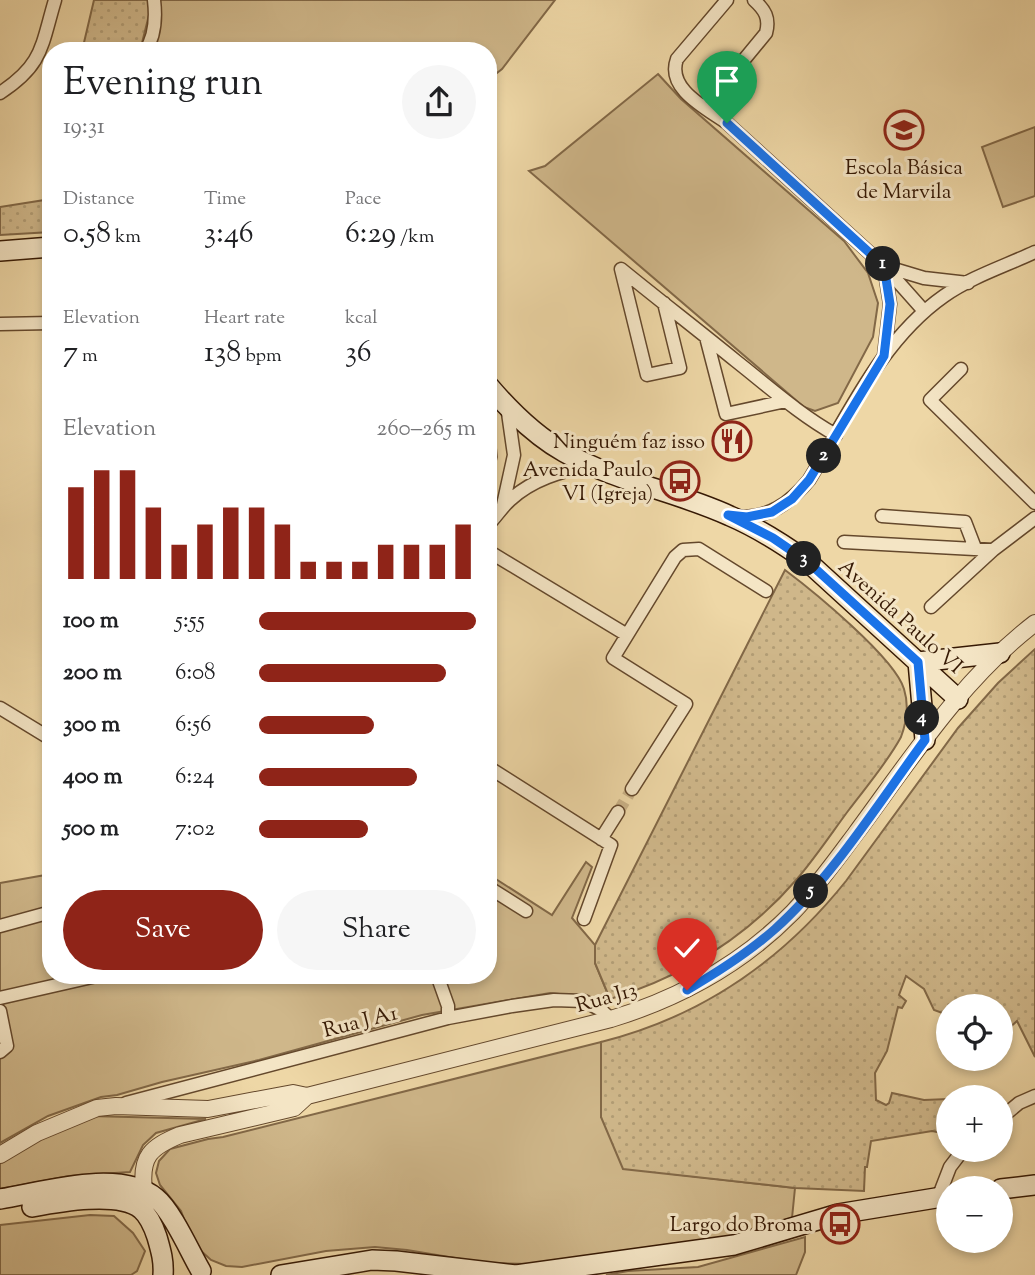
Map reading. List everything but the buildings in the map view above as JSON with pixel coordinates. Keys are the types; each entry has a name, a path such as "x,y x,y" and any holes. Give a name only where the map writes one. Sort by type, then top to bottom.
{"main road":[{"path":"0,251 42,248"},
{"name":"Avenida Paulo VI","path":"497,395 549,443 590,465 728,515 773,538 808,562 958,699"},
{"path":"925,740 918,662 1000,653"},
{"path":"0,1199 94,1184 125,1184 144,1190 158,1199 206,1273"},
{"path":"1013,1188 1035,1185"},
{"path":"281,1275 372,1260 516,1275 734,1245 862,1209 936,1198"},
{"path":"0,1212 98,1199 128,1202 142,1210 155,1230 164,1259 163,1275"},
{"path":"170,1275 188,1270 206,1273"}],"street":[{"path":"43,42 55,0"},
{"path":"151,42 156,13 154,0"},
{"path":"727,0 677,59 675,75 681,87 727,123 884,266 924,311"},
{"path":"705,107 766,33 768,21 765,12 754,0"},
{"path":"0,93 21,79 37,61 42,44"},
{"path":"728,515 756,516 772,512 786,504 809,480 884,356 924,311 968,283 1035,252"},
{"path":"884,266 924,278 968,283"},
{"path":"884,266 890,304 884,356"},
{"path":"664,303 680,368 647,375 621,270 664,303 810,420 836,435"},
{"path":"0,324 42,323"},
{"path":"706,337 726,414 786,401"},
{"path":"961,369 930,400 1035,503"},
{"path":"502,508 514,455 507,406"},
{"path":"497,514 523,489 541,479 590,465"},
{"path":"882,516 965,522 975,548"},
{"path":"931,607 993,550 1035,518"},
{"path":"844,542 993,550"},
{"path":"632,789 686,704 613,658 675,557 683,550 699,549 766,591"},
{"path":"497,556 627,635"},
{"name":"Rua J13","path":"0,1155 67,1119 97,1108 116,1106 208,1109 293,1093 307,1096 611,1019 687,990 733,962 795,910 830,869 958,699 1000,653 1035,623"},
{"path":"0,708 42,734"},
{"path":"497,773 611,845 584,919"},
{"path":"601,839 618,812"},
{"path":"497,893 526,911"},
{"path":"0,926 42,914"},
{"path":"0,998 61,984"},
{"path":"440,984 448,1006 448,1018"},
{"name":"Rua J A1","path":"116,1106 448,1018 554,1000 584,1002 601,1010 611,1019"},
{"path":"0,1012 7,1046 0,1052"},
{"name":"Rua J13","path":"144,1190 147,1157 164,1141 294,1108 307,1096"},
{"path":"1013,1108 1035,1096"}],"shaded area":[{"path":"94,0 149,0 150,11 142,42 84,42"},
{"path":"157,0 555,0 497,73 497,42 156,42 159,13"},
{"path":"658,74 681,99 844,241 868,273 878,303 873,337 838,403 815,411 804,407 529,171 545,166"},
{"path":"1035,127 1035,196 1003,207 982,147"},
{"path":"42,200 42,233 0,235 0,207"},
{"path":"785,570 852,626 886,660 904,689 907,707 901,737 883,766 804,871 757,919 712,953 688,967 610,999 595,963 595,945"},
{"path":"1035,649 1035,1057 1017,1021 1013,1025 1013,994 936,994 936,1011 924,989 906,976 899,995 906,1001 902,1008 898,1007 887,1051 875,1073 876,1100 886,1105 892,1093 924,1100 936,1100 936,1132 871,1141 865,1167 864,1191 795,1188 623,1169 601,1117 601,1042 672,1018 706,1001 767,961 795,936 846,881 958,728 998,683"},
{"path":"586,862 592,867 572,918 595,945 595,963 610,999 550,993 422,1015 259,1060 101,1097 48,1116 0,1143 0,883 42,876 42,984 497,984 497,880 552,915"},
{"path":"601,1042 601,1117 673,1174 795,1188 792,1218 732,1236 530,1264 485,1263 375,1247 326,1251 242,1267 226,1266 211,1260 199,1249 190,1235 181,1211 160,1185 156,1173 159,1161 170,1149"},
{"path":"90,1116 206,1119 156,1133 143,1145 130,1172 69,1176 0,1189 0,1162 36,1140"},
{"path":"90,1215 114,1216 133,1233 145,1251 137,1271 131,1275 0,1275 0,1225"},
{"path":"805,1237 805,1252 796,1275 606,1275 698,1267"}],"tunnel":[{"path":"618,812 632,789"}],"place":[{"name":"Escola Básica de Marvila","path":"904,130"},
{"name":"Ninguém faz isso","path":"732,441"},
{"name":"Avenida Paulo VI (Igreja)","path":"680,481"},
{"name":"Largo do Broma","path":"840,1224"}],"route":[{"path":"687,990 755,946 795,910 830,869 925,740 918,662 808,562 773,538 728,515 747,517 772,512 792,499 809,480 884,356 890,304 884,266 727,123"}]}
